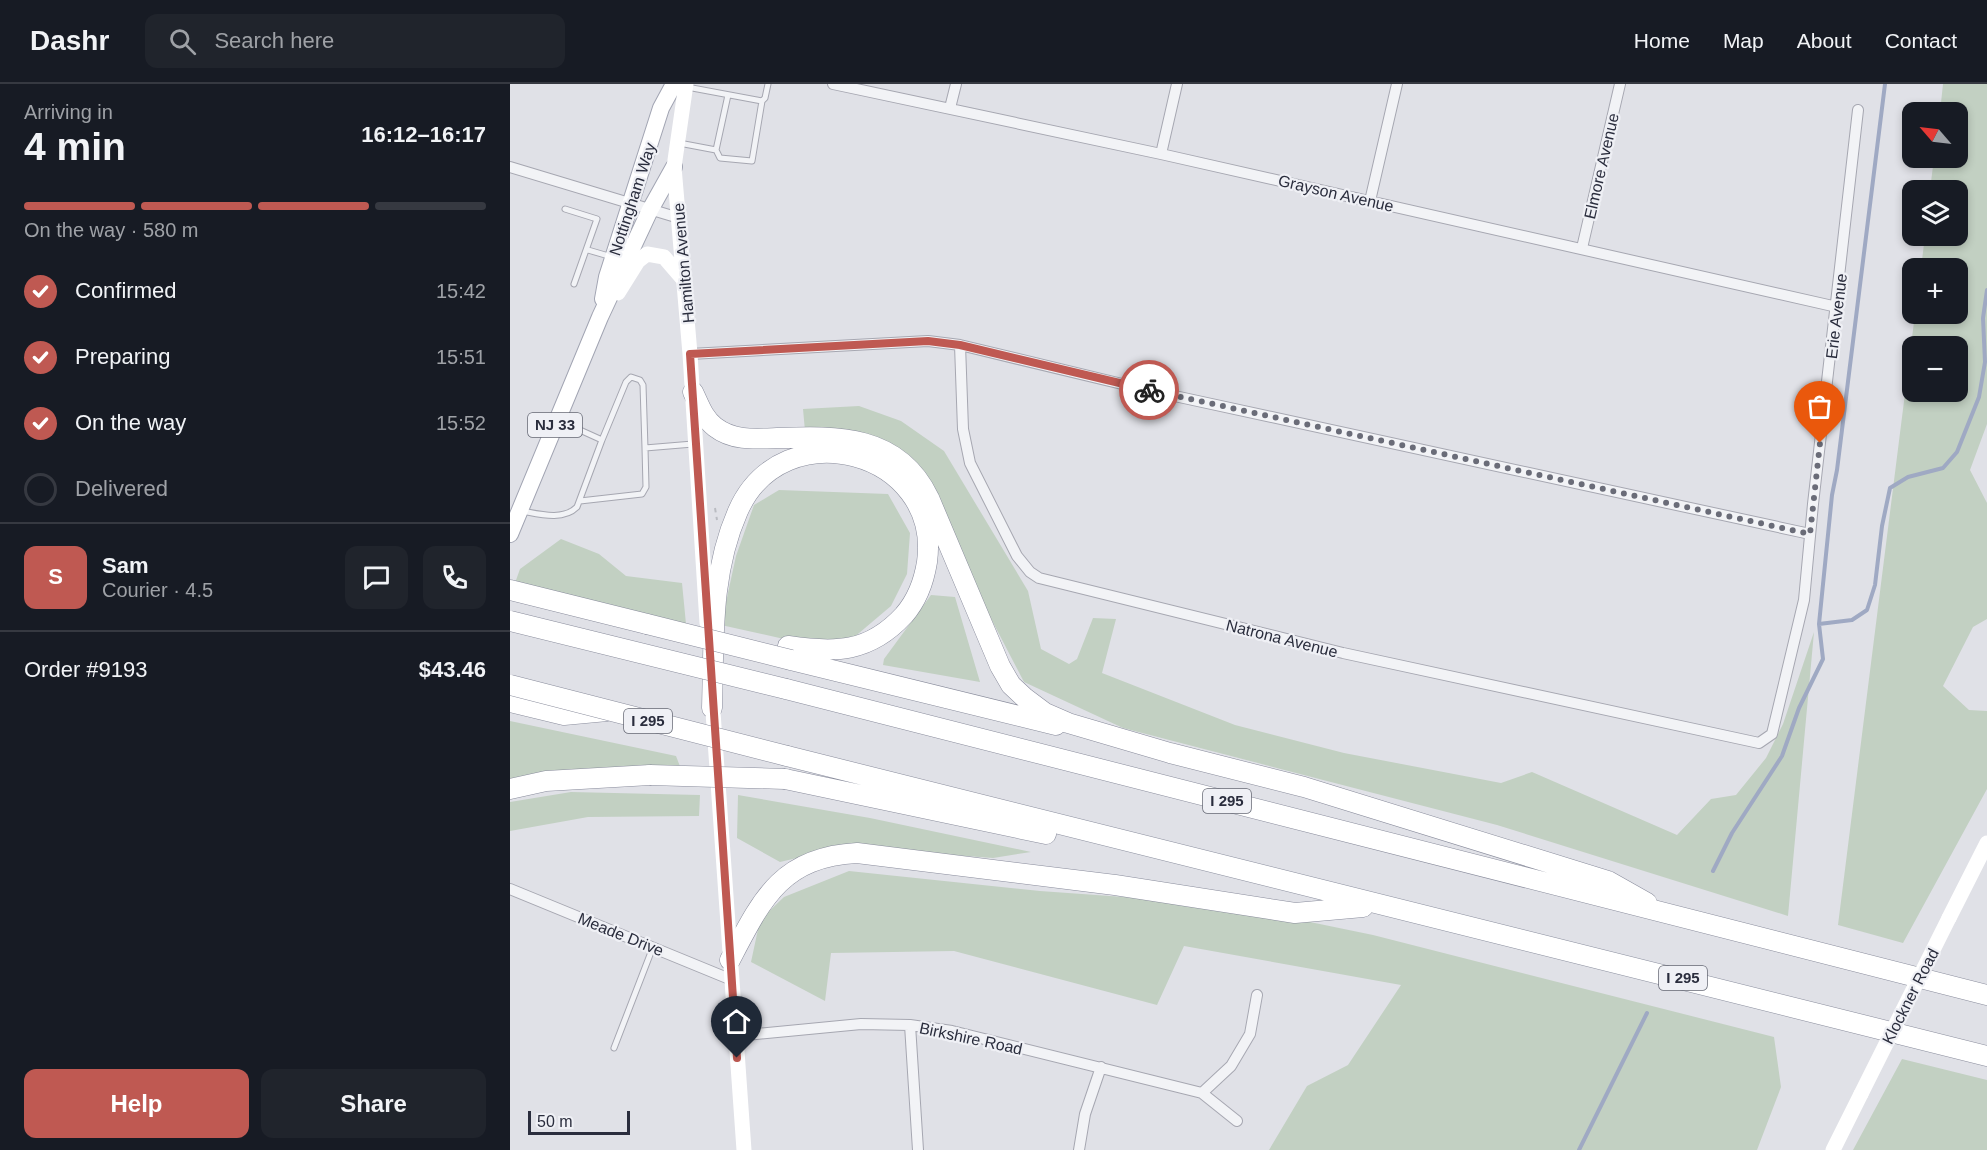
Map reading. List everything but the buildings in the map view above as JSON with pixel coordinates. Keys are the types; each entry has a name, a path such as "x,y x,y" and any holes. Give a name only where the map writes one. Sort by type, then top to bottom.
{"highway":[{"path":"693,392 706,419 729,435 745,439 832,436 855,439 889,453 922,483 987,642 1011,685 1045,713 1068,723 1143,744"},
{"path":"712,708 715,595 727,540 743,501 767,472 801,455 837,452 875,463 903,486 921,517 928,555 925,575 917,596 893,626 876,638 857,646 790,653"},
{"path":"510,590 647,624 790,653 1304,787 1608,881 1667,915"},
{"name":"I 295","path":"510,621 786,689 1987,995"},
{"name":"I 295","path":"510,685 1378,906 1657,972 1987,1056"},
{"path":"510,702 564,715 609,711"},
{"path":"510,789 546,781 650,775 784,779 1303,886"},
{"path":"730,960 758,906 771,890 801,867 841,854 857,853 1114,885 1295,913 1378,906"}],"main road":[{"name":"Hamilton Avenue","path":"682,85 674,166 693,392 712,708 744,1150"},
{"name":"Nottingham Way","path":"600,317 607,277 661,108 682,85"},
{"name":"Nottingham Way","path":"510,534 600,317 650,210 674,166"},
{"path":"600,317 638,261 647,254 664,257 684,281"},
{"name":"Klockner Road","path":"1833,1150 1987,843"}],"street":[{"name":"Grayson Avenue","path":"833,84 1161,154 1837,306"},
{"path":"950,108 956,84"},
{"path":"1161,154 1177,84"},
{"path":"1370,201 1397,84"},
{"name":"Elmore Avenue","path":"1582,248 1620,84"},
{"name":"Erie Avenue","path":"1772,734 1804,600 1858,110"},
{"path":"510,167 679,218"},
{"path":"690,354 928,341 960,345 1158,392 1810,534"},
{"name":"Natrona Avenue","path":"960,345 963,429 970,463 1022,564 1040,578 1343,653 1751,743 1766,740 1772,734"},
{"name":"Meade Drive","path":"510,889 732,980"},
{"path":"1202,1093 1231,1066 1250,1034 1257,995"},
{"name":"Birkshire Road","path":"736,1036 861,1024 910,1025 952,1031 1202,1093 1237,1121"},
{"path":"910,1025 918,1150"},
{"path":"1079,1150 1085,1114 1101,1067"}],"lane":[{"path":"728,95 716,150 720,158 752,161 762,101 765,98 768,84"},
{"path":"682,85 762,101"},
{"path":"677,143 716,150"},
{"path":"565,209 597,219 588,250 574,284"},
{"path":"588,250 614,258"},
{"path":"520,511 549,516 572,513 580,501 626,382 631,377 636,378 644,385 646,487 642,494 580,501"},
{"path":"558,420 602,440"},
{"path":"645,448 696,443"},
{"path":"614,1048 653,947"}],"green space":[{"path":"1943,84 1987,84 1987,424 1970,470 1987,503 1987,619 1973,627 1943,686 1969,710 1987,711 1987,789 1903,943 1838,925 1904,402 1968,402 1968,336 1912,336 1914,324 1968,324 1968,258 1922,258 1924,246 1968,246 1968,180 1931,180 1933,168 1968,168 1968,102 1941,102"},
{"path":"859,406 901,421 944,451 1028,591 1041,649 1069,664 1077,659 1093,618 1116,619 1102,673 1235,725 1344,753 1501,783 1532,772 1677,835 1711,799 1736,795 1766,758 1783,724 1814,632 1788,916 1497,825 1123,728 1024,682 972,582 917,467 805,431 803,409"},
{"path":"779,490 888,494 910,533 907,574 891,606 852,639 784,639 721,625 736,556 754,505"},
{"path":"561,539 599,554 626,576 682,583 686,624 515,583 520,569"},
{"path":"931,595 955,597 980,682 883,665 884,659"},
{"path":"510,721 676,756 681,769 510,782"},
{"path":"571,792 700,795 699,816 588,817 510,831 510,802"},
{"path":"738,795 870,818 1031,852 993,858 843,847 780,862 737,838"},
{"path":"849,871 1040,891 1222,904 1373,935 1774,1037 1781,1087 1757,1150 1269,1150 1307,1086 1348,1065 1401,985 1184,946 1157,1005 954,951 831,953 825,1001 751,962 760,920 784,897"},
{"path":"1902,1059 1987,1080 1987,1150 1853,1150"}],"waterway":[{"path":"1713,871 1732,833 1782,756 1799,708 1823,659 1819,624 1832,495 1885,84"},
{"path":"1819,624 1852,620 1867,610 1875,585 1882,526 1890,488 1908,477 1943,468 1957,452 1979,397 1985,362 1983,318 1987,290"},
{"path":"1579,1150 1647,1013"}],"way so far":[{"path":"1149,390 1810,534 1820,443"}],"route":[{"path":"737,1058 690,354 928,341 960,345 1149,390"}]}
